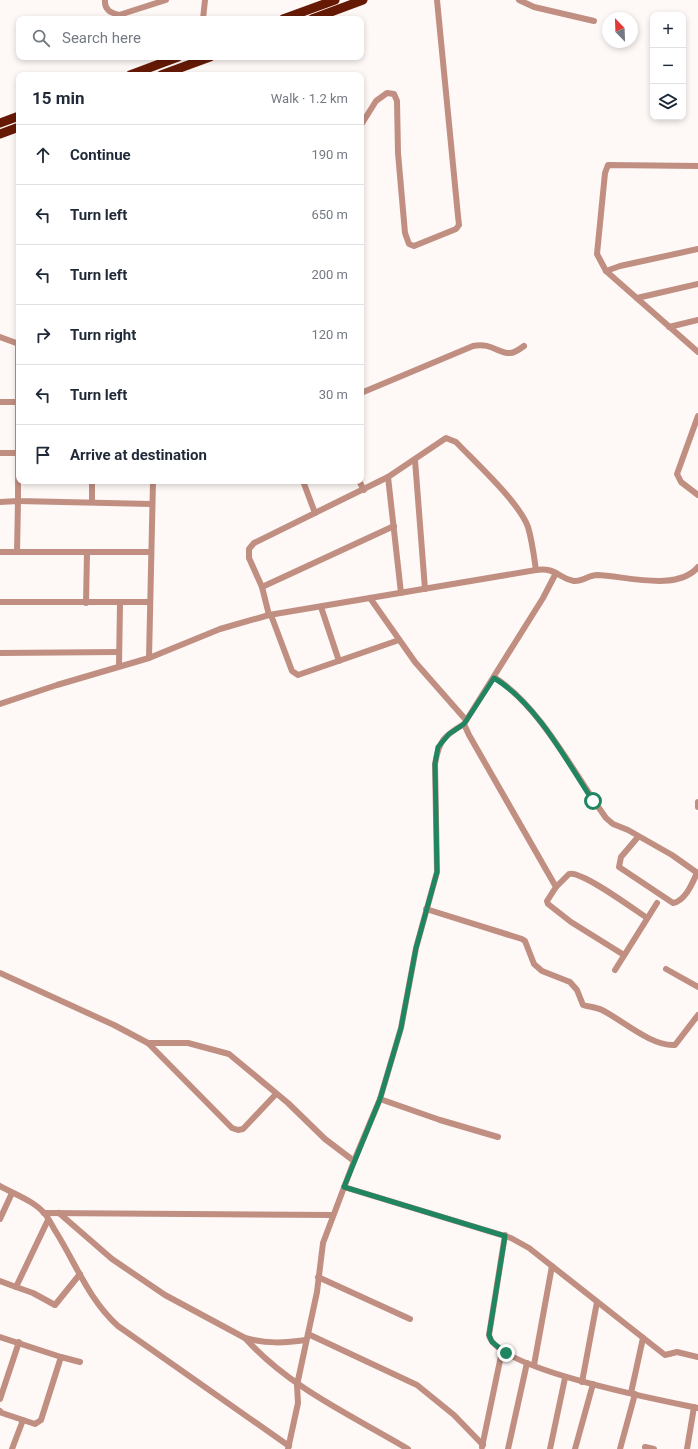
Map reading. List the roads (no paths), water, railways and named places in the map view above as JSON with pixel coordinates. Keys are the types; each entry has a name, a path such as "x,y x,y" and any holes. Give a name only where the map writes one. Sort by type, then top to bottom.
{"highway":[{"path":"291,16 335,0"},
{"path":"320,16 363,0"},
{"path":"144,72 171,60"},
{"path":"169,72 202,60"},
{"path":"0,123 16,117"},
{"path":"0,134 16,128"}],"street":[{"path":"105,0 106,8 111,13 119,15 155,2 166,0"},
{"path":"203,16 205,0"},
{"path":"364,120 378,98 387,93 394,94 397,100 398,153 405,232 409,244 414,246 456,229 459,225 437,0"},
{"path":"518,0 534,7 594,21"},
{"path":"698,166 611,164 607,166 597,254 606,271 698,352"},
{"path":"606,271 620,266 698,249"},
{"path":"637,298 698,284"},
{"path":"669,327 698,320"},
{"path":"0,337 16,343"},
{"path":"364,392 473,346 481,344 492,346 505,353 511,353 524,346"},
{"path":"0,402 16,402"},
{"path":"698,416 697,424 677,474 681,482 698,494"},
{"path":"399,640 298,675 294,674 270,615 262,587 249,558 249,549 254,543 388,477 446,438 450,438 456,442 514,504 524,517 528,528 536,570"},
{"path":"0,453 16,453"},
{"path":"415,460 425,589"},
{"path":"388,477 401,593"},
{"path":"17,552 18,484"},
{"path":"92,484 92,502"},
{"path":"150,658 150,552 153,484"},
{"path":"304,484 315,513"},
{"path":"361,484 364,490"},
{"path":"0,502 18,501 151,504"},
{"path":"262,587 394,526"},
{"path":"0,552 150,552"},
{"path":"86,603 87,553"},
{"path":"0,704 119,666 150,658 220,629 270,615 547,568 575,581 592,575 656,581 682,578 689,575 698,567"},
{"path":"0,1186 44,1213 96,1303 118,1326 288,1448 298,1403 297,1385 317,1292 323,1244 354,1161 380,1099 401,1028 416,948 437,872 435,764 438,747 449,734 465,722 494,678 556,573"},
{"path":"370,598 415,662 465,722 469,735 556,887"},
{"path":"0,602 120,604 150,602"},
{"path":"119,666 120,604"},
{"path":"321,607 339,660"},
{"path":"0,653 119,652"},
{"path":"494,678 521,699 540,722 606,818 613,824 628,830 638,837 672,854 696,872 694,880 681,900 673,903 619,867 621,858 638,837"},
{"path":"698,802 698,807"},
{"path":"624,955 552,909 547,901 556,887 569,874 578,875 614,896 647,918"},
{"path":"615,970 657,903"},
{"path":"426,909 522,939 525,941 534,964 542,971 570,982 577,990 583,1005 599,1009 638,1032 662,1043 675,1045 698,1015"},
{"path":"666,969 698,987"},
{"path":"0,973 114,1024 148,1043 232,1128 238,1130 243,1129 276,1094"},
{"path":"148,1043 188,1043 229,1054 288,1103 325,1139 354,1161"},
{"path":"380,1099 440,1120 498,1137"},
{"path":"344,1187 505,1236 528,1248 664,1355 677,1352 698,1357"},
{"path":"0,1219 12,1192"},
{"path":"44,1213 333,1215"},
{"path":"59,1213 112,1259 165,1295 245,1338 279,1344 307,1337 417,1385 454,1415 482,1447"},
{"path":"16,1287 48,1220"},
{"path":"505,1236 489,1335 490,1340 502,1351 565,1378 696,1408 687,1449"},
{"path":"534,1366 552,1266"},
{"path":"0,1281 33,1293 55,1305 80,1274"},
{"path":"318,1276 410,1319"},
{"path":"582,1382 597,1302"},
{"path":"0,1337 80,1362"},
{"path":"245,1338 260,1355 297,1385 408,1449"},
{"path":"620,1449 633,1394 643,1338"},
{"path":"0,1399 19,1342"},
{"path":"482,1447 502,1351"},
{"path":"0,1410 2,1413 35,1424 41,1420 61,1357"},
{"path":"508,1449 527,1363"},
{"path":"550,1449 565,1378"},
{"path":"575,1449 593,1384"},
{"path":"12,1449 23,1420"},
{"path":"645,1447 654,1449"}]}
